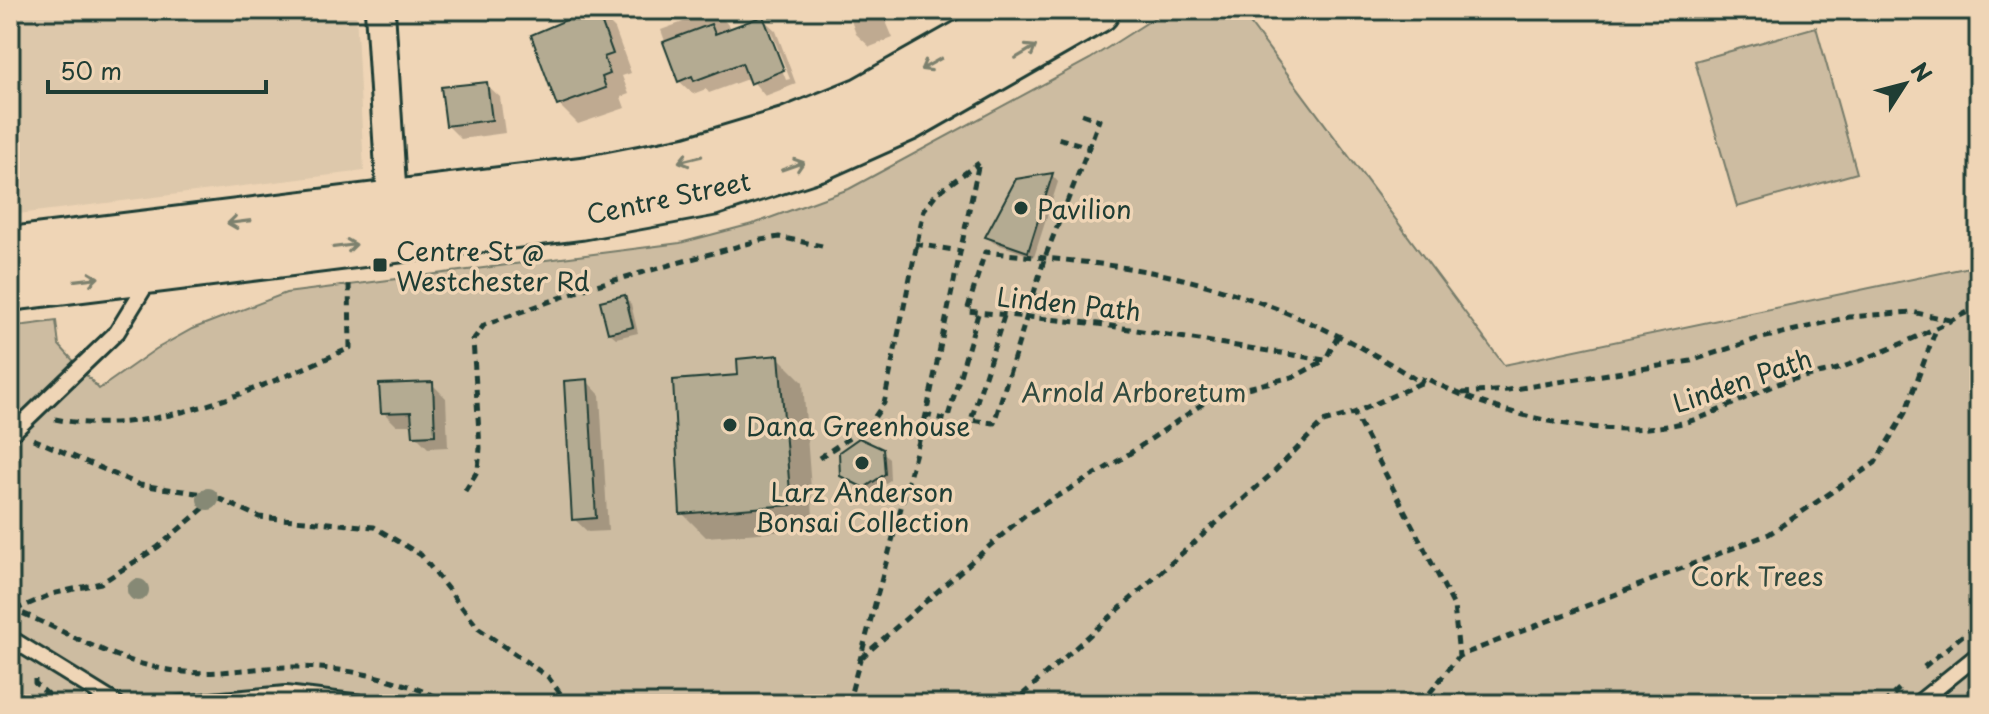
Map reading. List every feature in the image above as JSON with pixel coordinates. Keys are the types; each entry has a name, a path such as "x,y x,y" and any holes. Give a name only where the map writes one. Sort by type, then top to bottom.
{"highway":[{"name":"Centre Street","path":"10,288 346,246 394,222 745,144 862,100 1022,10"},
{"name":"Centre Street","path":"10,250 394,222 632,209 711,193 773,173 906,119 1097,10"}],"street":[{"path":"380,10 394,222"}],"lane":[{"path":"12,433 117,332 154,270"},
{"path":"10,638 117,704"},
{"path":"1917,704 1979,654"},
{"path":"179,704 286,694 370,704"}],"path":[{"path":"1004,316 971,420 994,423 1045,257 1099,120 1082,114"},
{"path":"1057,138 1089,147"},
{"path":"819,458 870,424 884,403 924,210 936,194 979,162 926,415 848,704"},
{"path":"465,491 478,470 473,340 484,325 593,286 761,240 779,237 822,246"},
{"path":"915,244 961,251"},
{"path":"31,414 78,424 141,419 216,402 275,381 350,348 346,246"},
{"name":"Linden Path","path":"1325,360 1159,332 967,311 985,252 1157,273 1269,306 1369,349 1421,383 1424,377 1457,393 1506,408 1595,428 1659,428 1716,412 1786,382 1837,369 1935,331 1979,306"},
{"path":"1457,393 1508,390 1691,361 1754,340 1849,317 1912,312 1952,321"},
{"path":"926,415 947,420 978,314"},
{"path":"1421,704 1459,656 1769,534 1875,463 1905,413 1935,331"},
{"path":"861,658 1025,515 1123,458 1214,396 1296,376 1325,360 1338,336"},
{"path":"1012,704 1264,481 1323,422 1354,413 1421,383"},
{"path":"1354,413 1454,606 1459,656"},
{"path":"12,433 140,485 217,497 259,517 374,527 421,555 479,629 548,677 568,704"},
{"path":"12,609 52,594 101,583 158,547 217,497"},
{"path":"12,609 78,642 156,667 178,671 285,667 340,671 405,684 451,704"}],"shaded area":[{"path":"10,10 356,10 364,171 10,215"}],"green space":[{"name":"Arnold Arboretum","path":"1167,10 1240,10 1504,365 1979,265 1979,704 10,704 10,327 56,321 59,345 99,389 156,349 192,329 286,293 680,243 756,223 849,189 1090,59"},
{"path":"1816,27 1857,173 1737,207 1695,61"}],"building":[{"path":"589,10 597,10 613,54 604,57 610,74 602,77 606,88 557,106 531,35"},
{"path":"763,16 784,70 750,84 742,63 694,81 692,76 678,82 663,42 711,24 715,34"},
{"path":"487,82 492,120 446,126 441,87"},
{"name":"Pavilion","path":"1053,173 1028,252 985,237 1016,179"},
{"path":"625,295 633,327 608,333 600,301"},
{"name":"Dana Greenhouse","path":"779,355 791,505 680,514 673,380 738,375 737,359"},
{"path":"588,379 596,518 572,520 564,381"},
{"path":"433,382 435,435 413,436 411,412 381,413 379,384"},
{"name":"Larz Anderson Bonsai Collection","path":"859,438 883,449 885,474 864,488 840,476 839,452"}],"place":[{"name":"Pavilion","path":"1021,208"},
{"name":"Centre St @ Westchester Rd","path":"380,265"},
{"name":"Dana Greenhouse","path":"730,425"},
{"name":"Larz Anderson Bonsai Collection","path":"862,463"}],"park label":[{"name":"Cork Trees","path":"1757,575"}]}
